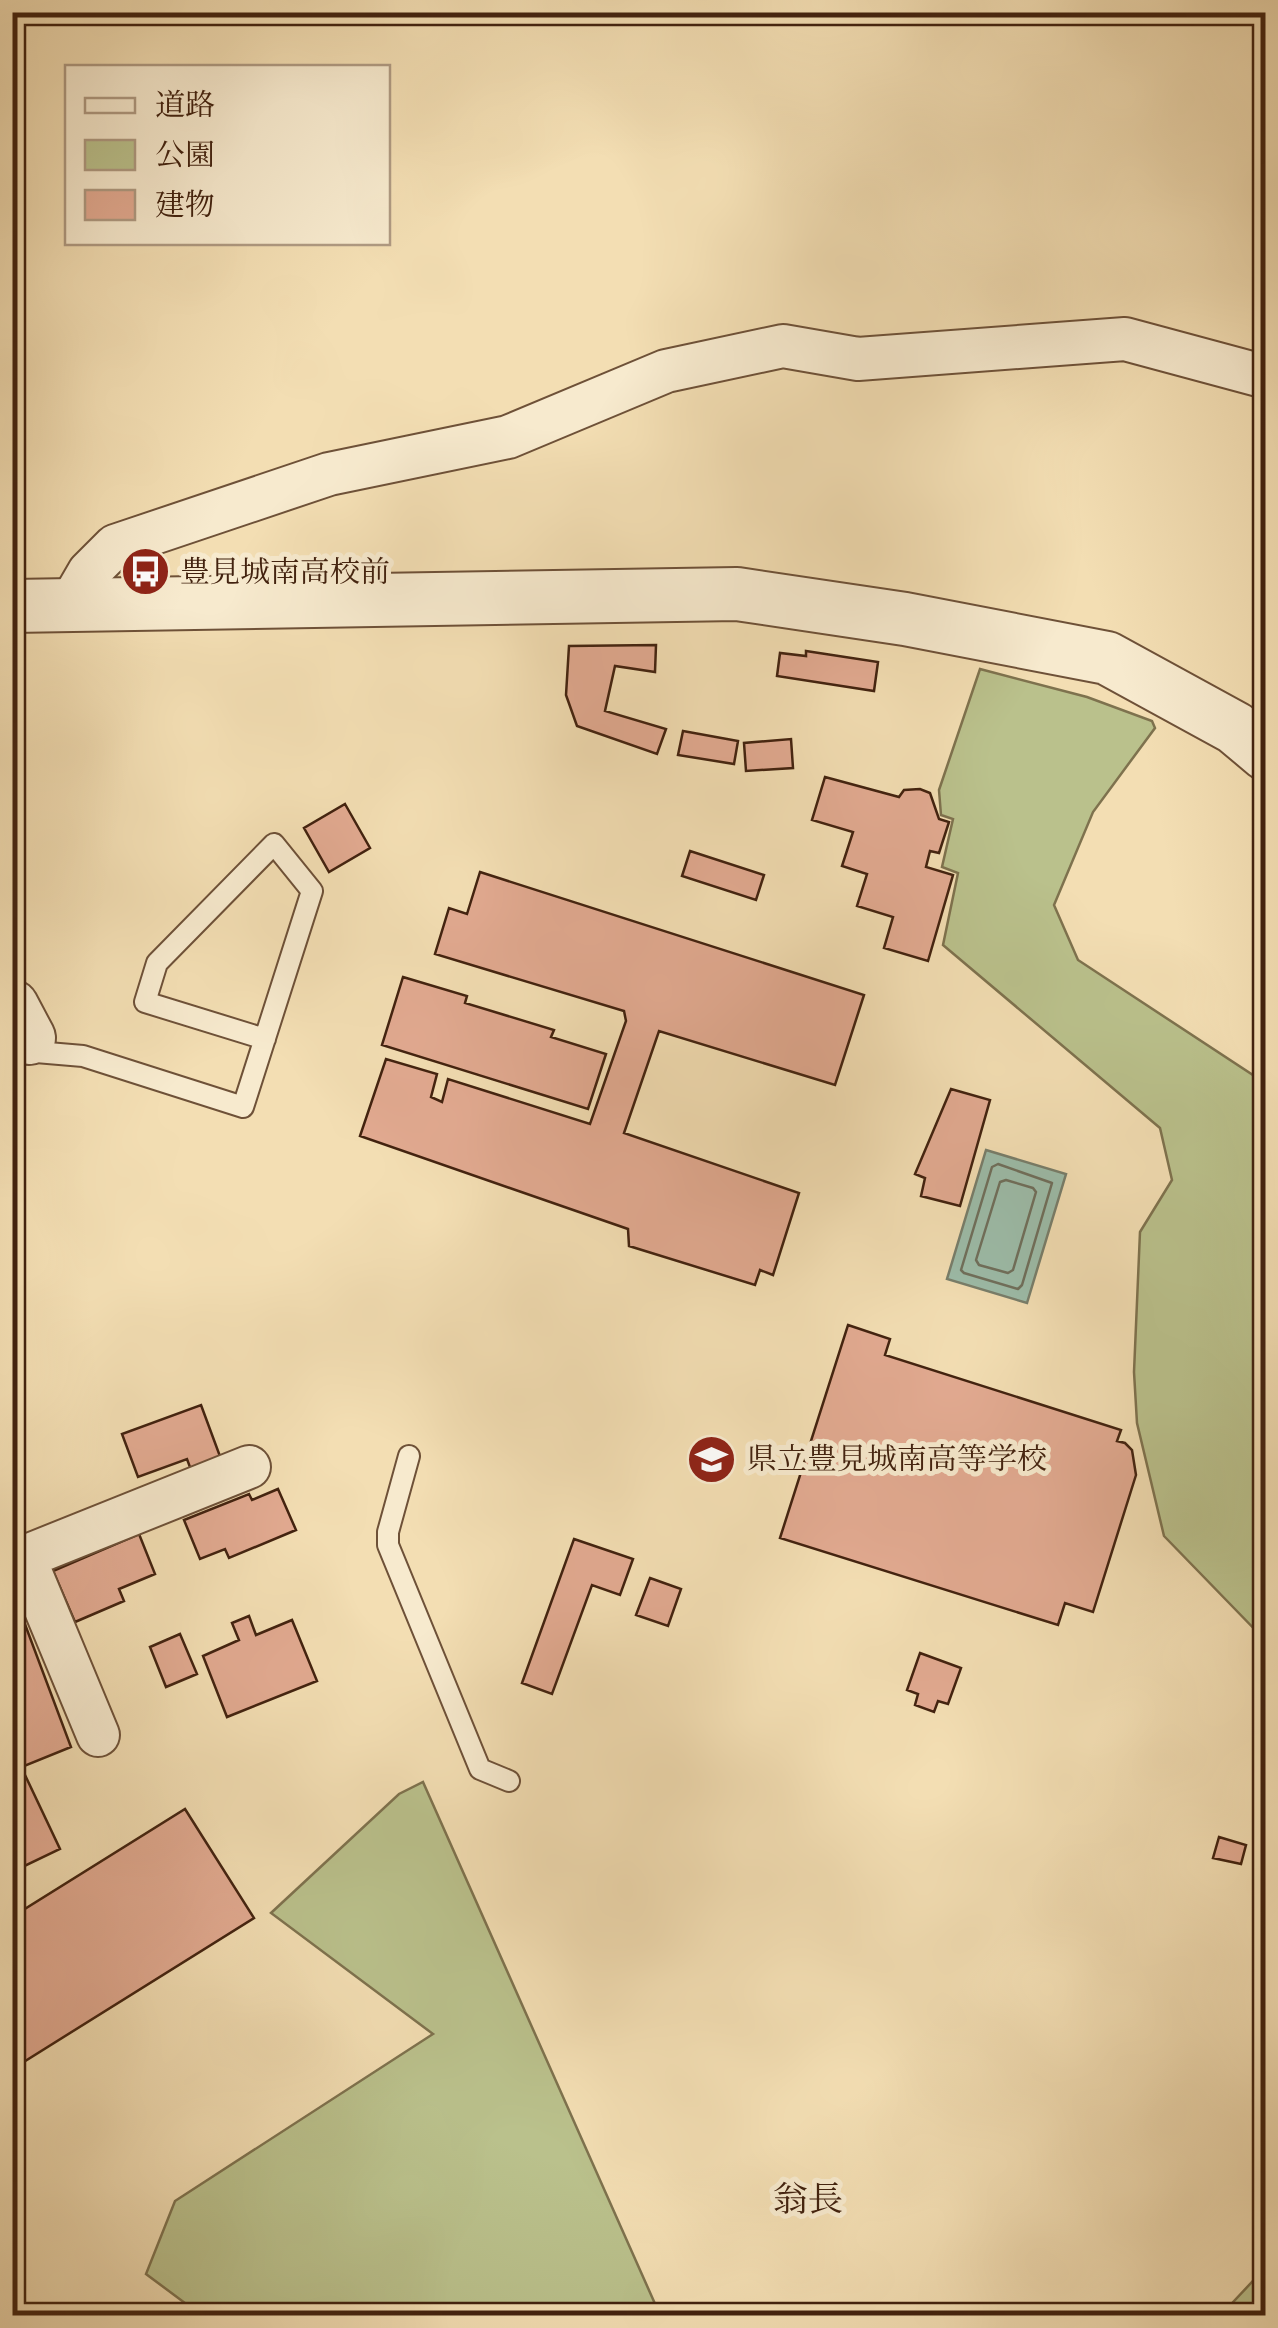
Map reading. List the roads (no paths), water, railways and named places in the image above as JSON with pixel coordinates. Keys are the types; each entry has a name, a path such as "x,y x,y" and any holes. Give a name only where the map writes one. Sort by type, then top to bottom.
{"street":[{"path":"71,603 89,572 115,546 329,474 508,436 666,371 783,346 858,359 1125,339 1266,377"},
{"path":"12,606 737,594 905,619 1107,658 1235,728 1266,754"},
{"path":"98,1735 18,1560 248,1467"}],"lane":[{"path":"26,1032 83,1056 244,1107 312,891 274,844 157,963 146,1002 265,1039"},
{"path":"409,1456 388,1544 480,1769 509,1780"}],"water":[{"path":"986,1150 1066,1174 1027,1303 947,1279"}],"place":[{"name":"豊見城南高校前","path":"145,572"},
{"name":"県立豊見城南高等学校","path":"712,1459"}],"district":[{"name":"翁長","path":"808,2199"}]}
